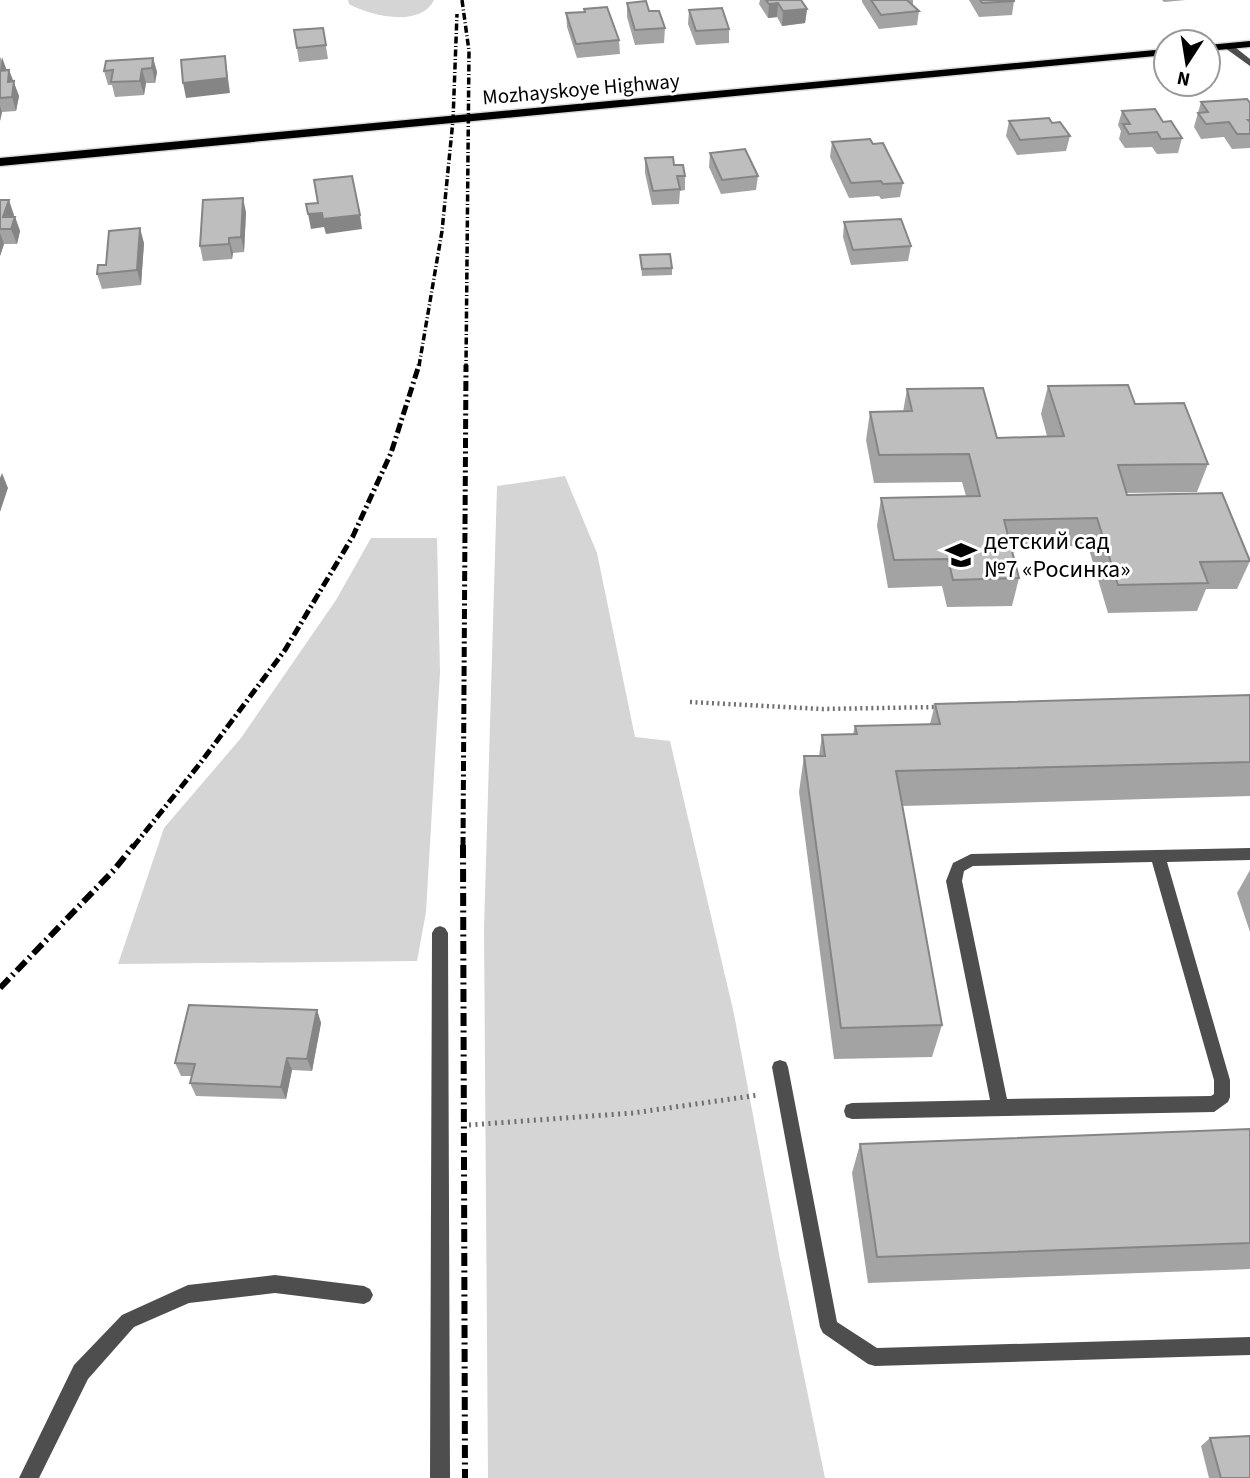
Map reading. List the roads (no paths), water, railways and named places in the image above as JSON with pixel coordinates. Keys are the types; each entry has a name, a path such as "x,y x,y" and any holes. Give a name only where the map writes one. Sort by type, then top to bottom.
{"main road":[{"path":"1222,47 1250,44"},
{"name":"Mozhayskoye Highway","path":"0,162 1152,53"}],"street":[{"path":"1228,46 1250,63"},
{"path":"1000,1107 954,881 958,867 971,860 1250,854"},
{"path":"852,1111 1214,1104 1222,1097 1222,1080 1158,856"},
{"path":"440,933 440,1478"},
{"path":"780,1067 829,1327 875,1357 1250,1346"},
{"path":"29,1478 81,1373 128,1321 188,1294 200,1292 275,1284 364,1295"}],"railway":[{"path":"462,0 469,51 466,366"},
{"path":"419,366 442,231 453,120 457,14"},
{"path":"133,847 285,650 353,536 391,453 419,365"},
{"path":"463,846 466,365"},
{"path":"0,988 114,870 134,845"},
{"path":"463,846 465,1478"}],"place":[{"name":"детский сад №7 «Росинка»","path":"961,555"}]}
